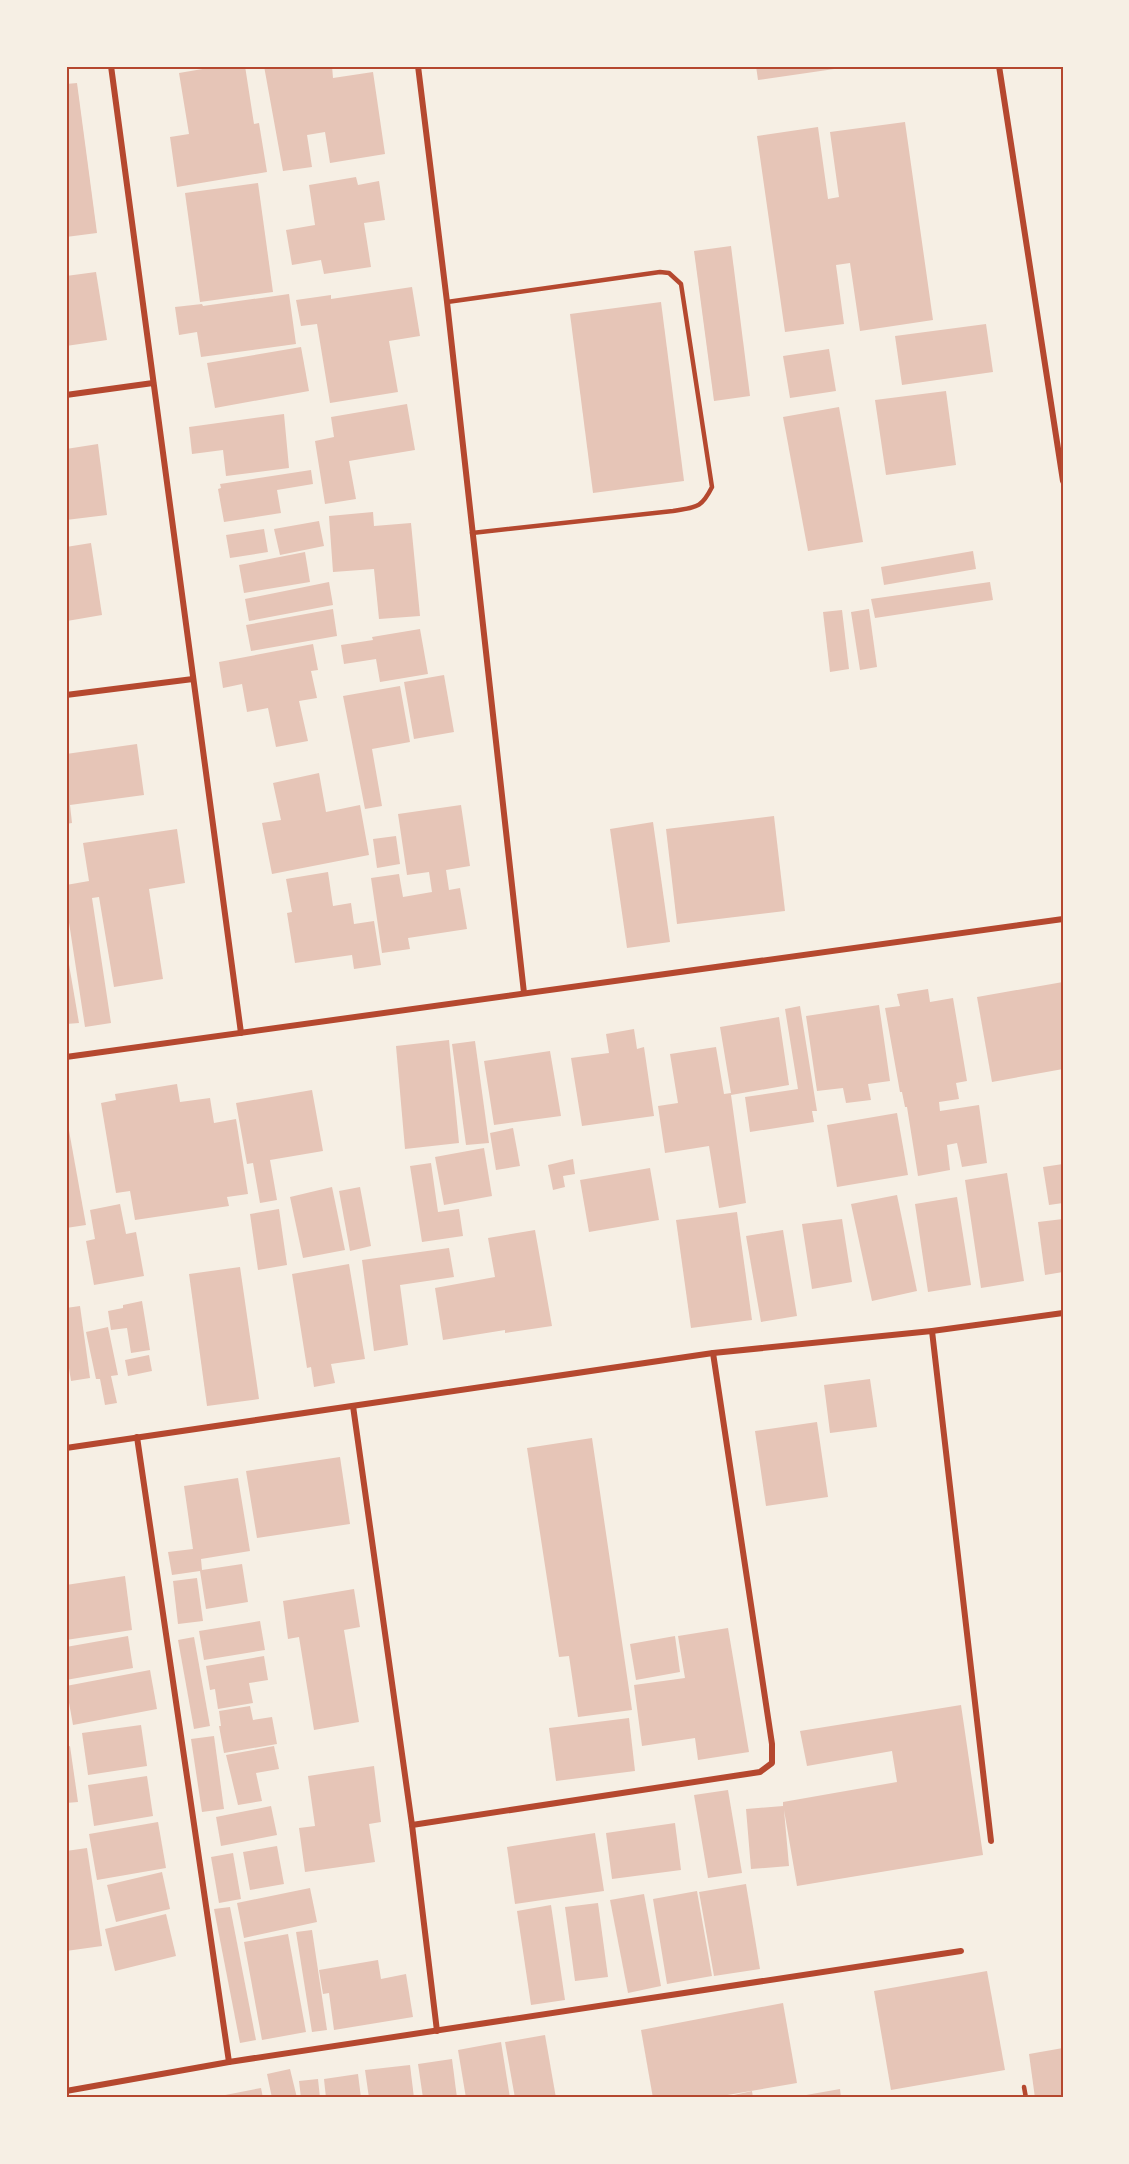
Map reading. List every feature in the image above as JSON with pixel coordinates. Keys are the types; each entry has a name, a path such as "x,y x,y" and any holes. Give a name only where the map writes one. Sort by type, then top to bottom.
{"street":[{"path":"111,66 241,1033"},
{"path":"418,66 447,302 524,993"},
{"path":"999,66 1063,481"},
{"path":"66,394 153,383"},
{"path":"66,695 193,679"},
{"path":"66,1057 1063,919"},
{"path":"66,1448 713,1353 932,1331 1063,1313"},
{"path":"932,1331 991,1841"},
{"path":"412,1825 759,1772 772,1763 772,1744 713,1353"},
{"path":"353,1406 412,1825 437,2031"},
{"path":"137,1437 228,2062"},
{"path":"66,2091 228,2062 961,1951"}],"lane":[{"path":"447,302 660,272 669,273 681,285 712,487 705,500 697,506 673,511 472,533"},
{"path":"1024,2087 1026,2098"}],"building":[{"path":"220,66 245,66 254,124 259,123 267,172 177,187 170,137 189,134 179,73"},
{"path":"264,66 332,66 333,78 373,72 385,154 330,163 325,132 307,135 312,167 283,171"},
{"path":"756,66 848,66 848,67 758,80"},
{"path":"77,83 97,233 66,237 66,84"},
{"path":"905,122 933,320 860,331 850,263 836,265 844,324 785,332 757,136 818,127 828,199 839,197 830,132"},
{"path":"356,177 358,185 379,181 385,220 364,223 371,267 324,274 321,260 292,265 286,230 315,225 309,185"},
{"path":"258,183 273,292 200,302 185,193"},
{"path":"731,246 750,396 714,401 694,251"},
{"path":"96,272 107,340 66,346 66,276"},
{"path":"412,287 420,336 389,341 398,392 330,403 317,324 301,326 296,300 331,295 331,299"},
{"path":"289,294 296,344 201,357 197,332 179,335 175,307 202,304 203,306"},
{"path":"661,302 684,481 593,493 570,314"},
{"path":"986,324 993,372 902,385 895,336"},
{"path":"301,347 309,391 215,408 207,363"},
{"path":"829,349 836,391 790,398 783,356"},
{"path":"946,391 956,465 886,475 875,400"},
{"path":"407,404 415,450 349,461 356,499 325,504 315,441 334,437 331,417"},
{"path":"839,407 863,542 808,551 783,417"},
{"path":"284,414 289,468 226,476 223,450 192,454 189,427"},
{"path":"98,444 107,515 66,520 66,449"},
{"path":"311,470 313,484 277,490 281,513 224,522 218,489 221,488 220,484"},
{"path":"373,512 374,526 411,523 420,616 379,619 374,569 333,572 329,516"},
{"path":"319,521 324,546 280,555 274,529"},
{"path":"264,529 268,552 230,558 226,535"},
{"path":"91,543 102,615 67,621 66,547"},
{"path":"973,551 976,569 884,585 881,567"},
{"path":"305,552 310,582 244,593 239,565"},
{"path":"329,582 333,605 249,621 245,599"},
{"path":"990,582 993,600 875,618 871,599"},
{"path":"333,609 337,636 251,651 246,625"},
{"path":"869,609 877,667 860,670 851,612"},
{"path":"842,610 849,669 830,672 823,612"},
{"path":"420,629 428,674 380,682 376,659 344,664 341,645"},
{"path":"313,644 318,670 311,671 317,698 299,701 308,741 276,747 268,708 247,712 242,684 223,688 219,662"},
{"path":"444,675 454,732 414,739 404,682"},
{"path":"400,686 410,742 372,749 382,806 365,809 343,696"},
{"path":"137,744 144,795 70,805 72,823 66,824 66,754"},
{"path":"319,773 326,812 360,805 369,855 272,874 262,823 281,820 273,783"},
{"path":"461,805 470,866 446,870 449,890 460,888 467,929 408,938 410,949 382,953 371,878 399,874 403,897 432,892 429,872 407,875 398,814"},
{"path":"774,816 785,911 677,924 666,829"},
{"path":"653,822 670,942 627,948 610,829"},
{"path":"177,829 185,883 149,889 163,979 114,987 99,897 92,898 111,1023 85,1027 66,903 66,885 89,881 83,843"},
{"path":"396,836 400,864 377,868 373,839"},
{"path":"328,872 333,906 351,903 354,924 374,921 381,965 354,969 352,955 295,963 287,913 292,912 286,879"},
{"path":"66,947 79,1023 66,1024"},
{"path":"1063,982 1063,1069 992,1082 977,997"},
{"path":"928,989 930,1002 953,998 967,1081 956,1083 959,1099 939,1102 940,1111 979,1105 987,1163 962,1167 957,1143 947,1145 950,1170 918,1176 907,1107 905,1107 902,1092 900,1092 885,1008 900,1006 897,994"},
{"path":"879,1005 890,1081 868,1084 871,1100 846,1103 843,1088 817,1091 806,1016"},
{"path":"800,1006 817,1111 812,1111 814,1122 750,1132 745,1097 798,1089 785,1009"},
{"path":"779,1017 789,1085 731,1095 746,1203 719,1208 709,1146 665,1153 658,1106 678,1103 670,1054 716,1047 724,1094 731,1093 720,1027"},
{"path":"634,1029 637,1049 644,1047 654,1116 582,1126 571,1058 609,1053 606,1034"},
{"path":"449,1040 459,1143 405,1149 396,1046"},
{"path":"475,1041 489,1143 466,1145 452,1044"},
{"path":"550,1051 561,1116 494,1125 484,1061"},
{"path":"177,1084 180,1102 210,1098 214,1123 236,1119 248,1194 227,1197 229,1206 135,1220 130,1191 116,1193 101,1103 116,1100 115,1094"},
{"path":"312,1090 323,1151 270,1160 277,1200 260,1203 253,1163 247,1164 236,1103"},
{"path":"897,1113 908,1175 837,1187 827,1125"},
{"path":"66,1114 86,1225 66,1228"},
{"path":"513,1128 520,1166 496,1170 490,1133"},
{"path":"484,1148 492,1196 444,1205 435,1157"},
{"path":"573,1159 575,1174 563,1176 565,1187 553,1190 548,1165"},
{"path":"431,1163 438,1212 459,1209 463,1236 422,1242 410,1166"},
{"path":"1063,1164 1063,1203 1049,1205 1043,1167"},
{"path":"650,1168 659,1220 589,1232 580,1180"},
{"path":"1007,1173 1024,1281 981,1288 965,1180"},
{"path":"332,1187 345,1250 303,1258 290,1197"},
{"path":"360,1187 371,1246 350,1251 339,1191"},
{"path":"897,1195 917,1291 872,1301 851,1204"},
{"path":"957,1197 971,1285 928,1292 915,1204"},
{"path":"120,1204 126,1234 136,1232 144,1276 94,1285 86,1241 95,1239 90,1210"},
{"path":"279,1209 287,1265 258,1270 250,1214"},
{"path":"737,1212 752,1320 691,1328 676,1220"},
{"path":"842,1219 852,1282 812,1289 802,1224"},
{"path":"1063,1219 1063,1272 1045,1275 1038,1222"},
{"path":"535,1230 552,1326 505,1333 505,1330 443,1340 435,1288 495,1277 488,1238"},
{"path":"783,1230 797,1316 761,1322 746,1236"},
{"path":"449,1248 454,1277 400,1285 408,1345 374,1351 362,1260"},
{"path":"349,1264 365,1359 331,1364 335,1383 314,1387 311,1367 307,1368 292,1274"},
{"path":"240,1267 259,1399 207,1406 189,1274"},
{"path":"142,1301 150,1350 131,1353 127,1328 111,1330 108,1311"},
{"path":"80,1306 90,1378 71,1381 66,1349 66,1308"},
{"path":"108,1327 118,1375 111,1376 117,1403 105,1405 100,1379 96,1379 86,1332"},
{"path":"149,1355 152,1371 128,1376 125,1360"},
{"path":"870,1379 877,1427 830,1433 824,1385"},
{"path":"817,1422 828,1497 766,1506 755,1431"},
{"path":"592,1438 632,1710 578,1717 569,1656 559,1657 527,1448"},
{"path":"340,1457 350,1524 257,1538 246,1471"},
{"path":"238,1478 250,1551 201,1559 202,1570 242,1564 248,1602 206,1609 200,1571 172,1575 168,1552 193,1549 184,1486"},
{"path":"125,1576 132,1630 66,1640 66,1585"},
{"path":"197,1578 203,1621 178,1624 173,1581"},
{"path":"354,1589 360,1627 344,1630 359,1722 314,1730 299,1637 288,1639 283,1601"},
{"path":"260,1621 265,1650 204,1660 199,1631"},
{"path":"728,1628 749,1752 698,1760 695,1738 642,1746 634,1685 685,1678 678,1636"},
{"path":"128,1636 133,1668 66,1680 66,1647"},
{"path":"675,1636 680,1672 636,1680 630,1644"},
{"path":"194,1637 210,1726 194,1729 178,1640"},
{"path":"264,1656 268,1680 249,1683 253,1703 218,1709 215,1689 210,1690 206,1666"},
{"path":"150,1670 157,1709 73,1725 66,1686"},
{"path":"961,1705 983,1855 797,1886 784,1810 789,1866 751,1869 746,1809 783,1806 783,1802 897,1782 892,1751 807,1766 800,1731"},
{"path":"250,1706 253,1720 272,1717 277,1744 224,1753 219,1711"},
{"path":"629,1718 635,1771 556,1781 549,1728"},
{"path":"141,1725 147,1766 88,1775 82,1733"},
{"path":"214,1736 224,1809 202,1812 191,1739"},
{"path":"70,1746 78,1802 66,1803 66,1747"},
{"path":"274,1746 279,1769 256,1773 262,1801 238,1805 226,1755"},
{"path":"374,1766 381,1822 369,1824 375,1862 305,1872 299,1828 315,1826 308,1776"},
{"path":"147,1776 153,1816 94,1826 88,1785"},
{"path":"728,1790 742,1873 708,1878 694,1795"},
{"path":"271,1806 277,1835 221,1846 216,1817"},
{"path":"158,1822 166,1868 97,1880 89,1834"},
{"path":"675,1823 681,1870 612,1879 606,1833"},
{"path":"595,1833 604,1891 515,1904 507,1847"},
{"path":"277,1846 284,1884 250,1890 243,1852"},
{"path":"87,1848 102,1946 66,1951 66,1851"},
{"path":"233,1853 241,1899 219,1903 211,1857"},
{"path":"162,1872 170,1909 116,1922 107,1885"},
{"path":"746,1884 760,1969 714,1976 699,1892"},
{"path":"310,1888 317,1922 244,1938 237,1903"},
{"path":"697,1891 712,1976 667,1984 653,1899"},
{"path":"644,1894 661,1986 628,1993 610,1900"},
{"path":"598,1903 608,1977 575,1981 565,1907"},
{"path":"551,1905 565,2000 531,2005 517,1911"},
{"path":"230,1907 256,2040 240,2043 214,1909"},
{"path":"166,1914 176,1956 115,1971 105,1929"},
{"path":"312,1930 327,2030 312,2032 296,1932"},
{"path":"288,1934 306,2032 262,2040 244,1942"},
{"path":"378,1960 381,1979 406,1974 413,2017 334,2030 329,1993 323,1994 319,1970"},
{"path":"987,1971 1005,2070 891,2090 874,1991"},
{"path":"783,2003 797,2083 710,2098 653,2098 641,2030"},
{"path":"545,2035 556,2098 515,2098 505,2042"},
{"path":"501,2042 510,2098 466,2098 458,2050"},
{"path":"1063,2048 1063,2098 1035,2098 1029,2054"},
{"path":"452,2059 457,2098 423,2098 418,2064"},
{"path":"410,2065 414,2098 369,2098 365,2070"},
{"path":"290,2069 297,2098 272,2098 267,2074"},
{"path":"358,2074 361,2098 326,2098 324,2079"},
{"path":"318,2079 320,2098 301,2098 299,2081"},
{"path":"261,2088 263,2098 215,2098 215,2097"},
{"path":"840,2089 841,2098 795,2098 795,2097"},
{"path":"752,2091 753,2098 725,2098 725,2097"}]}
